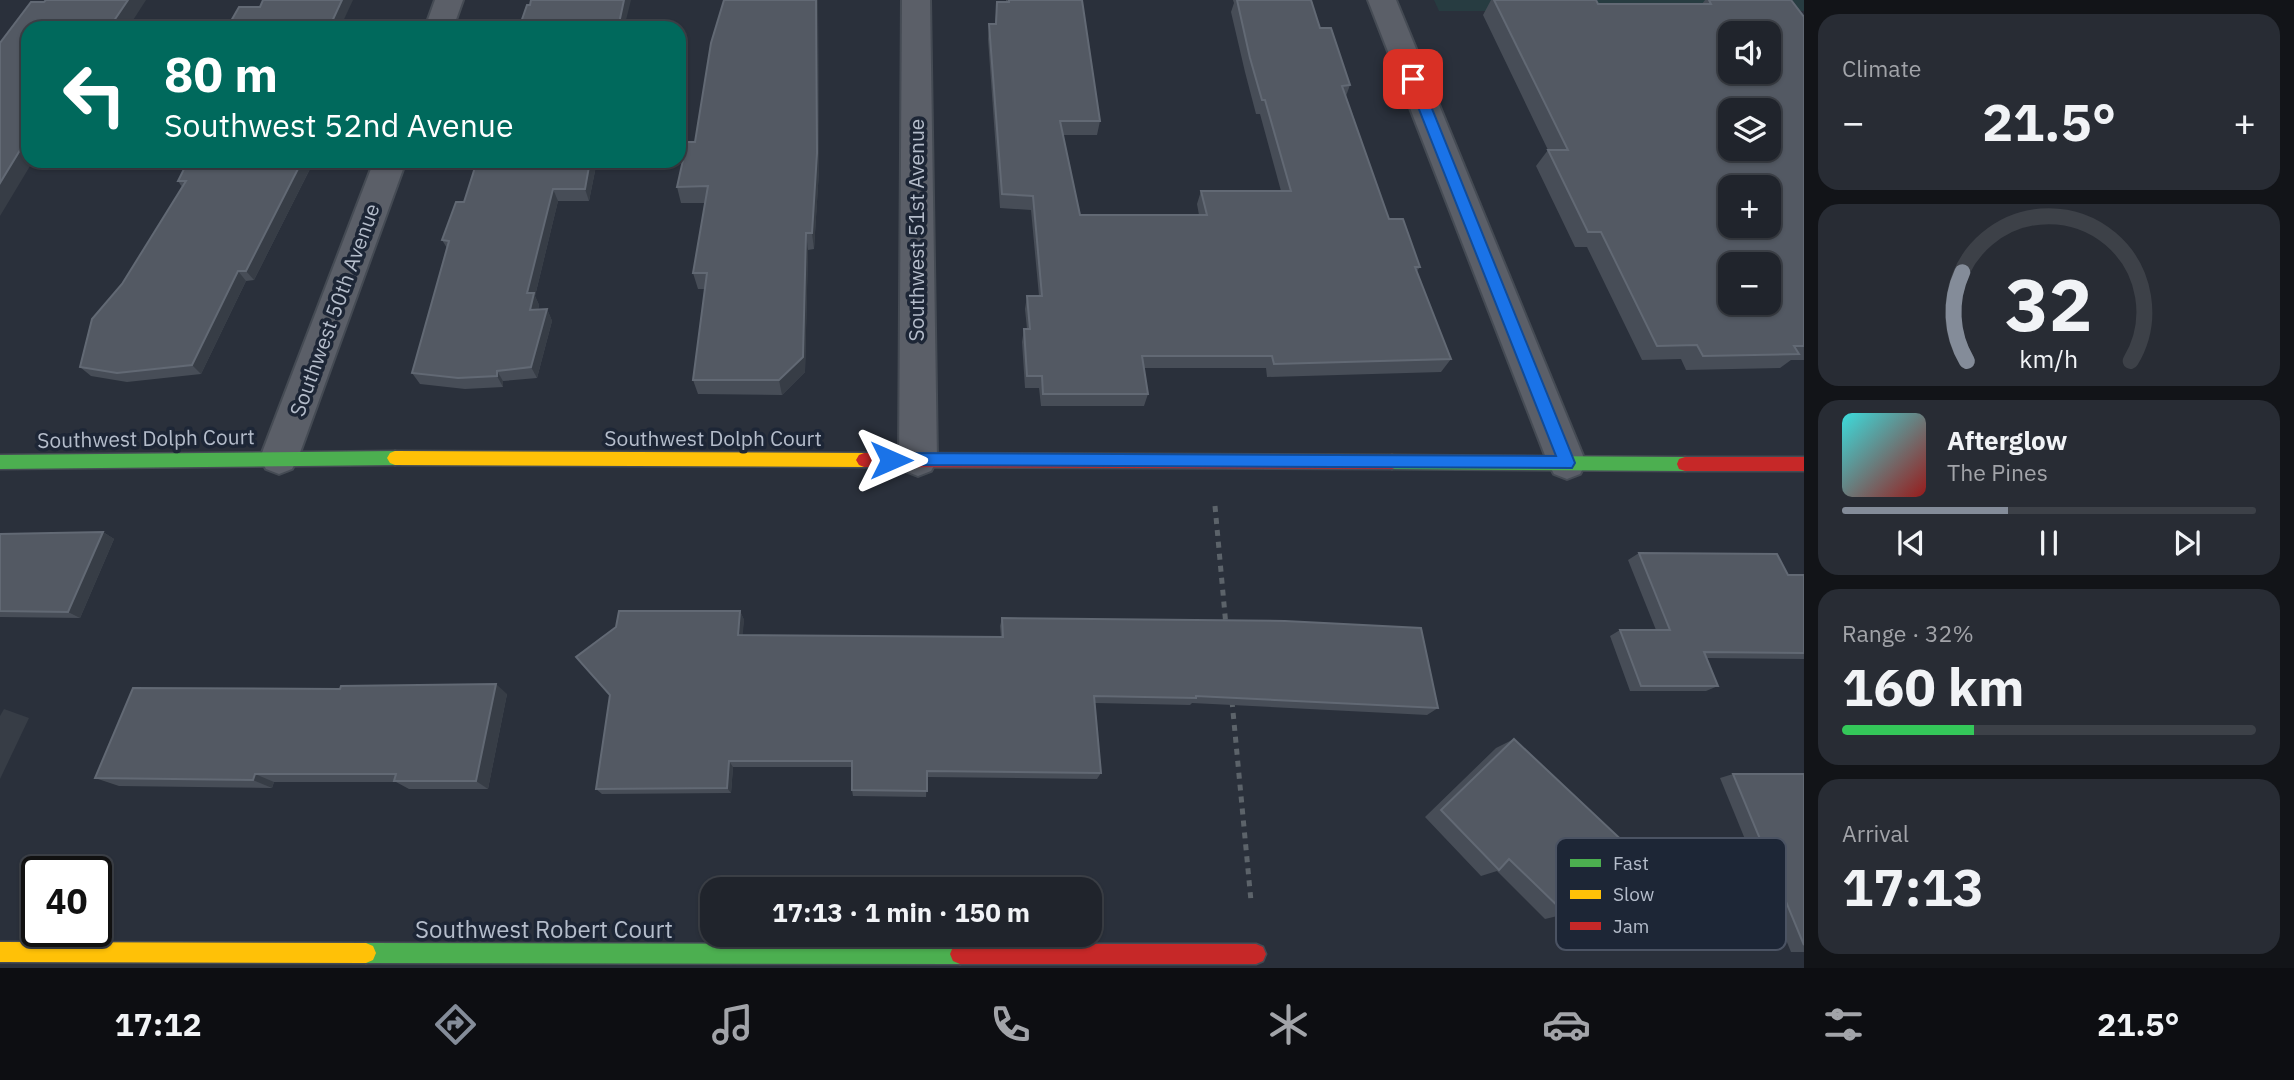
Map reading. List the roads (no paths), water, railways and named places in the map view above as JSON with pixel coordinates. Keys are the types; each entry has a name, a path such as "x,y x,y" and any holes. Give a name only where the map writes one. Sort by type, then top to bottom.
{"street":[{"path":"442,21 449,0"},
{"name":"Southwest 51st Avenue","path":"916,0 918,460"},
{"path":"1382,0 1567,463"},
{"name":"Southwest 50th Avenue","path":"279,458 387,168"},
{"name":"Southwest Dolph Court","path":"0,462 279,458 1804,464"},
{"name":"Southwest Robert Court","path":"0,952 1256,954"}]}
